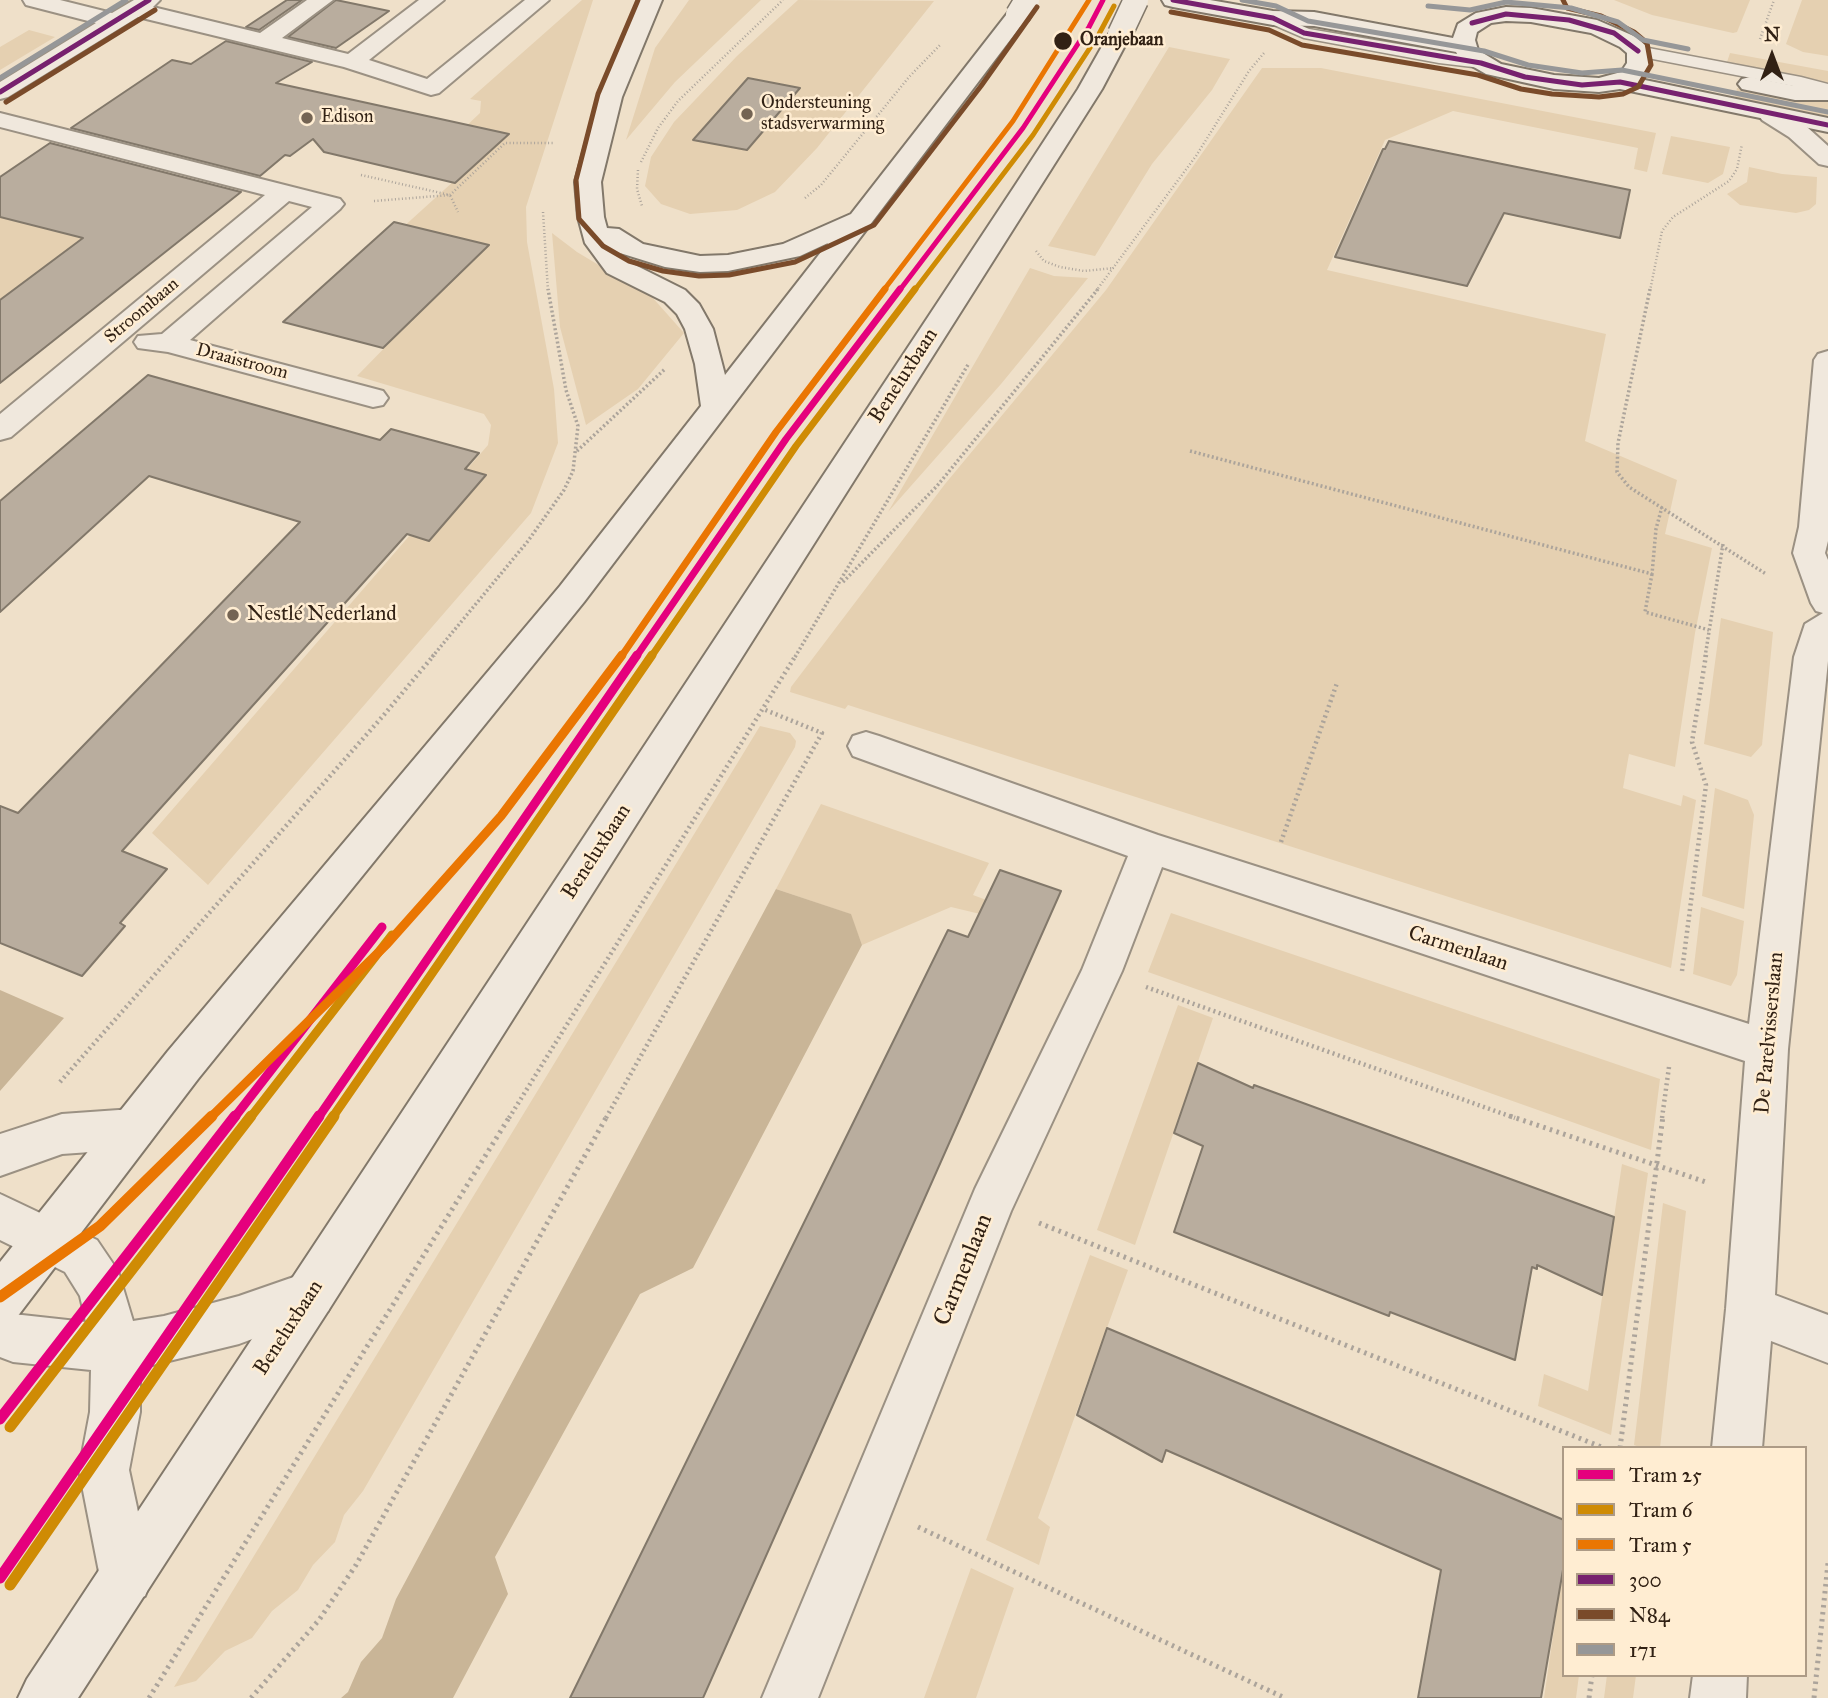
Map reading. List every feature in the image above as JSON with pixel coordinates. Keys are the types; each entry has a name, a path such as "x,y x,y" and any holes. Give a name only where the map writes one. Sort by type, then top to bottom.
{"main road":[{"path":"34,0 132,10 352,62 431,88 538,0"},
{"path":"264,40 323,0"},
{"path":"352,62 433,0"},
{"path":"651,0 610,97 588,182 591,217 598,243 617,267 675,296 689,310 699,329 716,409"},
{"name":"Beneluxbaan","path":"46,1698 311,1294 1076,110 1120,34 1136,0"},
{"path":"1173,0 1273,18 1314,19 1473,55 1525,77 1582,85 1620,82 1828,125"},
{"path":"1327,0 1379,9"},
{"path":"1473,55 1466,29 1472,23 1506,7 1554,9 1614,33 1638,57 1796,93 1828,92"},
{"path":"0,1300 133,1129 572,594 866,216 1022,8"},
{"path":"0,92 132,10"},
{"path":"1405,14 1472,23"},
{"path":"1620,82 1630,77 1638,57"},
{"path":"1771,115 1798,131 1828,157"},
{"path":"0,120 331,204"},
{"name":"Stroombaan","path":"0,430 284,192"},
{"name":"Stroombaan","path":"169,343 331,204"},
{"path":"591,217 611,237 634,250 665,259 700,264 728,263 791,250 866,216"},
{"name":"Draaistroom","path":"109,340 169,343 373,398"},
{"path":"1828,360 1815,527 1809,553 1828,603"},
{"name":"De Parelvisserslaan","path":"1737,1446 1750,1309 1766,1049 1811,657 1817,633 1828,624"},
{"name":"Carmenlaan","path":"866,746 1150,848 1766,1049"},
{"name":"Carmenlaan","path":"790,1698 991,1204 1102,971 1150,848"},
{"path":"0,1155 62,1134 133,1129"},
{"path":"0,1216 81,1256 101,1287 116,1348 115,1412 104,1470 126,1577"},
{"path":"0,1333 13,1338 56,1344 116,1348 164,1340 226,1323 311,1294"},
{"path":"1750,1309 1828,1339"},
{"path":"1718,1698 1720,1677"}],"path":[{"path":"648,213 637,189 638,168 658,128 678,101 783,0"},
{"path":"1759,43 1774,0"},
{"path":"149,1698 838,587 937,485 1115,268 1196,156 1249,71 1268,50"},
{"path":"1743,139 1737,169 1729,181 1672,218 1662,231 1618,443 1617,472 1629,486 1723,544 1775,580"},
{"path":"331,204 450,195 505,143 557,144"},
{"path":"450,195 458,212"},
{"path":"1036,251 1044,261 1060,267 1084,271 1115,268"},
{"path":"55,1088 383,716 551,512 573,471 577,451"},
{"path":"1190,451 1652,574"},
{"path":"1662,507 1656,529 1645,612 1709,630"},
{"path":"1620,1446 1706,785 1692,741 1723,544"},
{"path":"1266,886 1337,683"},
{"path":"251,1698 319,1619 356,1565 822,733 763,709"},
{"path":"1102,971 1430,1089 1657,1167 1757,1198"},
{"path":"991,1204 1599,1446"},
{"path":"870,1505 1285,1698"},
{"path":"1814,1698 1828,1563"},
{"path":"1589,1698 1592,1677"}],"shaded area":[{"path":"582,0 593,0 526,207 527,242 554,389 558,443 531,513 208,885 152,833 488,445 491,425 484,414 357,376 482,248 401,229 498,141 461,131 480,113 481,101 470,99"},
{"path":"689,0 761,0 675,82 626,140 655,48"},
{"path":"798,0 934,1 817,148 775,192 737,210 690,214 661,204 645,186 651,157 674,122 737,56"},
{"path":"1614,0 1750,0 1737,32 1733,33 1652,15"},
{"path":"1802,0 1828,0 1828,56 1803,52 1786,44"},
{"path":"29,30 55,37 0,70 0,47"},
{"path":"1169,47 1230,59 1212,90 1152,164 1095,256 1048,246"},
{"path":"1730,53 1828,71 1828,83 1726,65"},
{"path":"1262,68 1321,68 1656,133 1647,172 1634,169 1638,148 1453,111 1385,140 1327,270 1606,334 1585,441 1677,480 1665,534 1712,548 1695,633 1675,767 1629,754 1623,788 1681,806 1683,795 1696,800 1671,968 848,705 845,709 790,692 791,687 945,484 1106,290"},
{"path":"1737,88 1828,101 1828,117 1735,99"},
{"path":"1671,136 1730,147 1723,174 1708,183 1662,174"},
{"path":"1749,167 1782,174 1817,177 1816,204 1809,210 1796,213 1740,205 1727,194 1747,182"},
{"path":"0,217 83,238 0,300"},
{"path":"552,233 577,252 652,297 684,333 638,389 586,425 560,327"},
{"path":"1030,268 1054,276 1088,278 1001,384 888,512"},
{"path":"1721,618 1773,632 1762,745 1751,757 1704,744"},
{"path":"760,726 790,733 796,741 795,747 363,1491 344,1515 335,1542 313,1565 298,1590 272,1611 252,1638 225,1651 196,1681 174,1687"},
{"path":"1715,788 1748,800 1754,815 1744,909 1702,896"},
{"path":"821,804 989,863 973,895 1005,907 1001,919 951,907 862,945 850,914 776,889"},
{"path":"776,889 851,914 862,945 693,1268 640,1294 495,1557 508,1594 453,1698 341,1698 348,1692 361,1662 382,1638 396,1599"},
{"path":"1701,907 1744,921 1737,975 1731,986 1693,974"},
{"path":"1171,913 1660,1079 1651,1150 1148,972"},
{"path":"0,990 64,1018 0,1091"},
{"path":"1178,1005 1213,1018 1135,1245 1097,1230"},
{"path":"1622,1164 1648,1173 1611,1435 1538,1406 1544,1374 1588,1391"},
{"path":"1663,1203 1686,1211 1660,1446 1634,1445"},
{"path":"1090,1255 1128,1270 1038,1518 1050,1527 1039,1565 986,1540"},
{"path":"971,1568 1014,1588 976,1698 924,1698"},
{"path":"1562,1575 1562,1677 1579,1677 1576,1698 1544,1698"},
{"path":"1607,1677 1636,1677 1633,1698 1604,1698"}],"building":[{"path":"287,0 302,0 259,30 246,27"},
{"path":"336,0 389,11 336,48 288,37"},
{"name":"Edison","path":"226,41 312,62 276,83 509,134 455,183 324,152 313,139 290,156 285,155 260,176 71,128 172,60 191,64"},
{"name":"Ondersteuning stadsverwarming","path":"748,78 800,88 747,150 693,140"},
{"path":"1389,141 1630,190 1620,238 1504,213 1467,286 1335,257"},
{"path":"50,143 241,192 0,383 0,300 83,238 0,217 0,177"},
{"path":"394,222 489,245 383,348 283,322"},
{"path":"148,375 380,440 391,429 479,453 465,469 486,475 429,541 407,534 122,851 167,869 120,923 125,926 82,976 0,943 0,806 18,813 300,522 149,476 0,612 0,501"},
{"path":"1000,870 1061,891 703,1698 570,1698 948,930 968,937"},
{"path":"1198,1063 1253,1088 1254,1085 1614,1217 1602,1295 1537,1265 1537,1269 1532,1267 1515,1360 1390,1312 1389,1316 1174,1232 1203,1146 1174,1133"},
{"path":"1107,1328 1562,1519 1562,1576 1541,1698 1418,1698 1441,1570 1166,1450 1162,1462 1077,1415"}],"tram line":[{"name":"5","path":"0,1297 100,1226 387,944 501,816 592,698 776,432 1013,121 1089,0"},
{"name":"25","path":"0,1578 786,439 1023,128 1089,27 1103,0"},
{"name":"6","path":"10,1585 796,446 1033,135 1099,34 1114,6"},
{"name":"25","path":"0,1419 382,927"},
{"name":"6","path":"10,1427 392,935"}],"transit line":[{"name":"171","path":"0,78 126,0"},
{"name":"300","path":"0,92 149,0"},
{"name":"N84","path":"638,0 598,94 576,180 579,219 603,246 629,261 663,271 699,276 729,275 795,262 874,225 981,86 1037,7"},
{"name":"300","path":"1173,0 1273,18 1304,33 1481,63 1525,77 1582,85 1620,82 1828,125"},
{"name":"171","path":"1242,0 1276,6 1308,21 1484,51 1528,65 1582,73 1622,70 1828,112"},
{"name":"N84","path":"1171,12 1269,30 1302,45 1478,75 1521,89 1552,94 1599,97 1623,94 1638,87 1651,65 1647,43 1634,32 1601,16 1567,8 1563,0"},
{"name":"171","path":"1428,6 1470,10 1506,2 1571,8 1618,22 1643,40 1688,49"},
{"name":"N84","path":"6,102 155,10"},
{"name":"300","path":"1472,23 1506,14 1569,20 1614,33 1638,51"}],"place":[{"name":"Oranjebaan","path":"1063,41"},
{"name":"Ondersteuning stadsverwarming","path":"747,114"},
{"name":"Edison","path":"307,118"},
{"name":"Nestlé Nederland","path":"233,615"}]}
